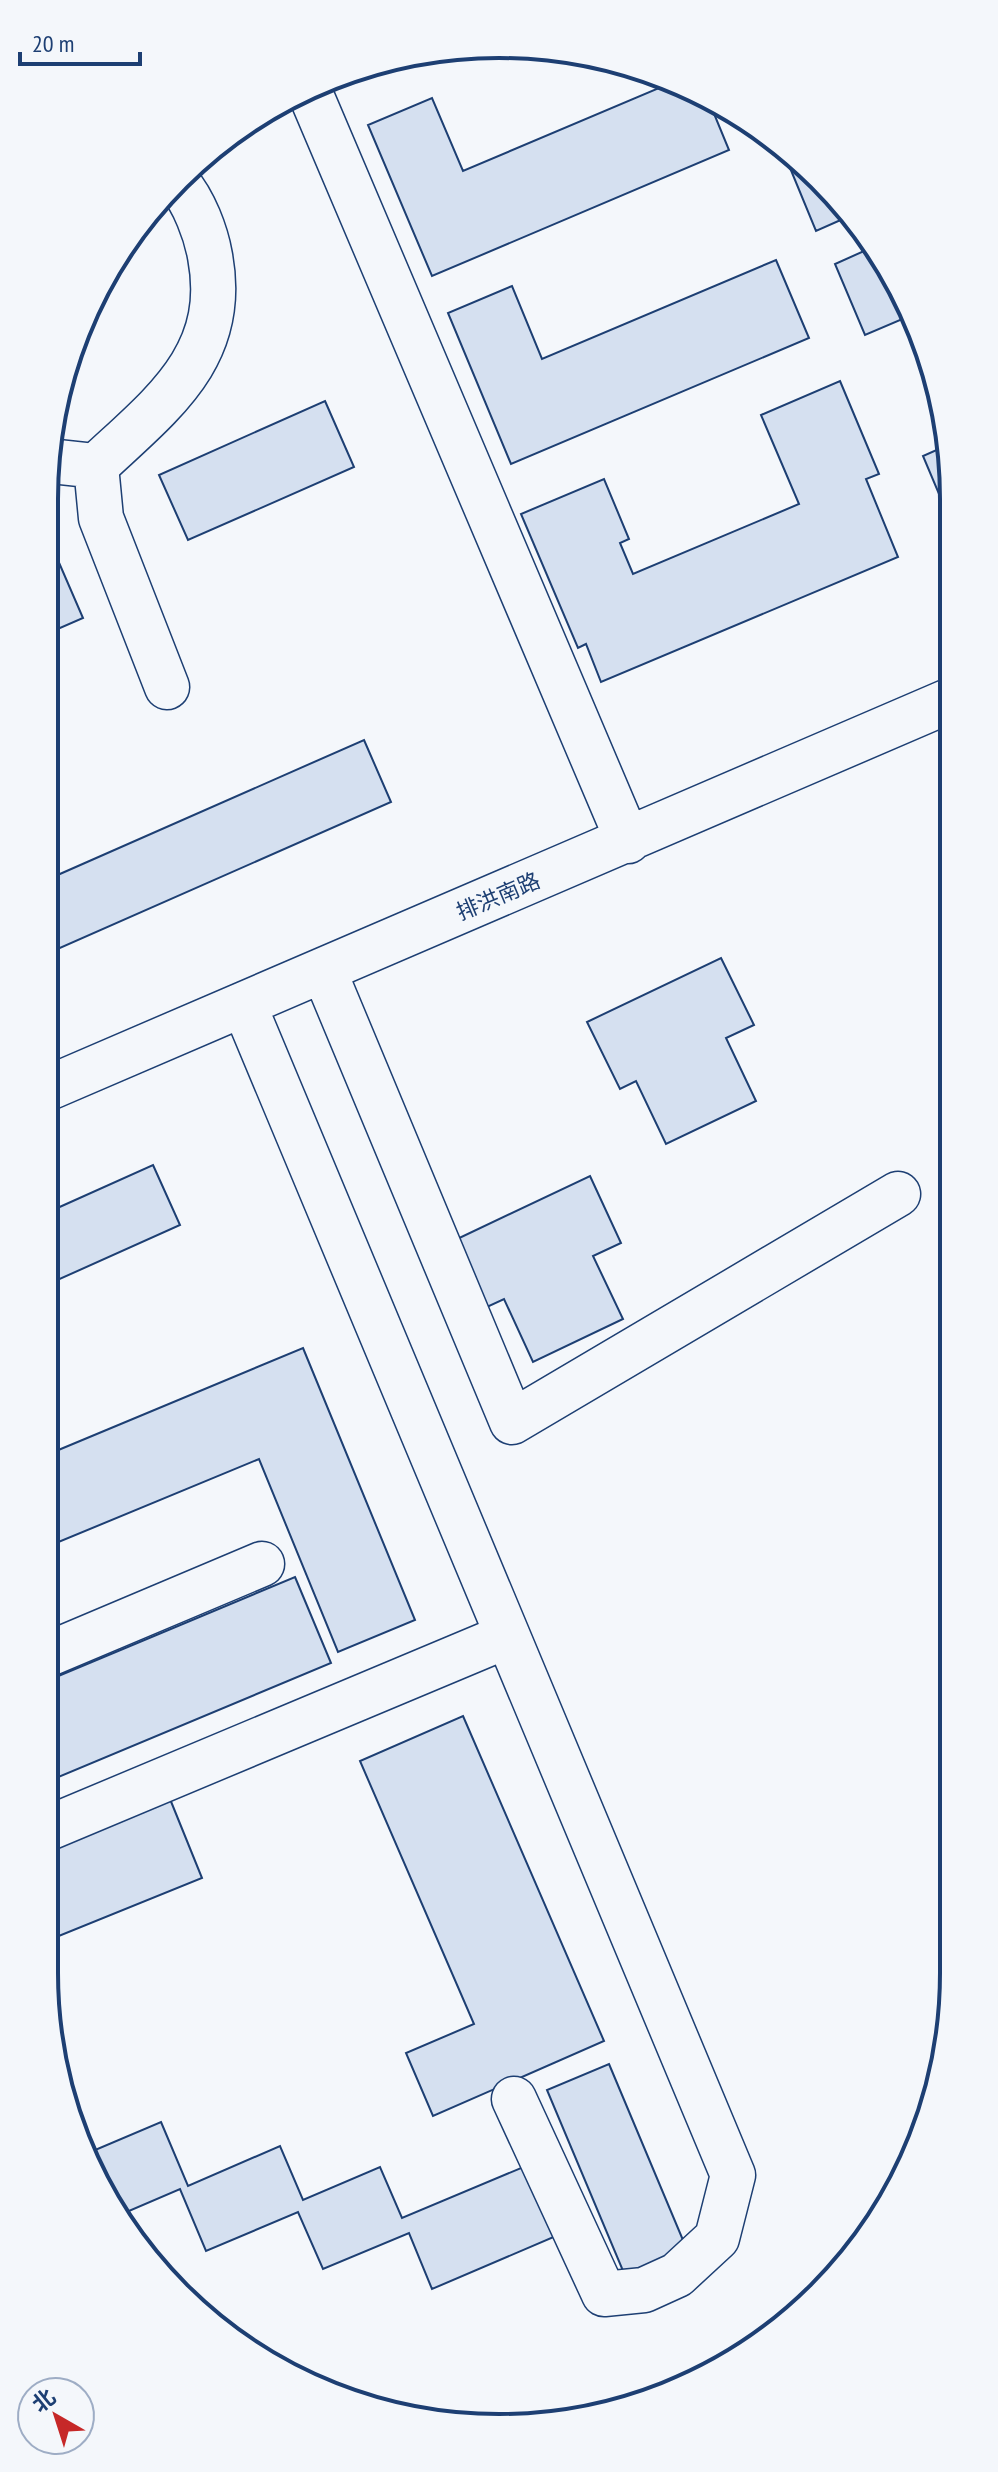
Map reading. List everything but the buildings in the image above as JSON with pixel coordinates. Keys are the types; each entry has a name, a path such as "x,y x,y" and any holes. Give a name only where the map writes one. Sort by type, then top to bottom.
{"street":[{"path":"313,99 628,841"},
{"path":"96,466 192,370 210,329 215,284 207,240 182,192"},
{"path":"60,462 96,466"},
{"path":"96,466 101,518 167,687"},
{"name":"排洪南路","path":"58,1084 940,705"},
{"path":"324,971 512,1422 898,1194"},
{"path":"244,1005 733,2175 717,2238 677,2275 644,2290 604,2294 514,2099"},
{"path":"58,1650 262,1564"},
{"path":"58,1824 507,1636"}]}
